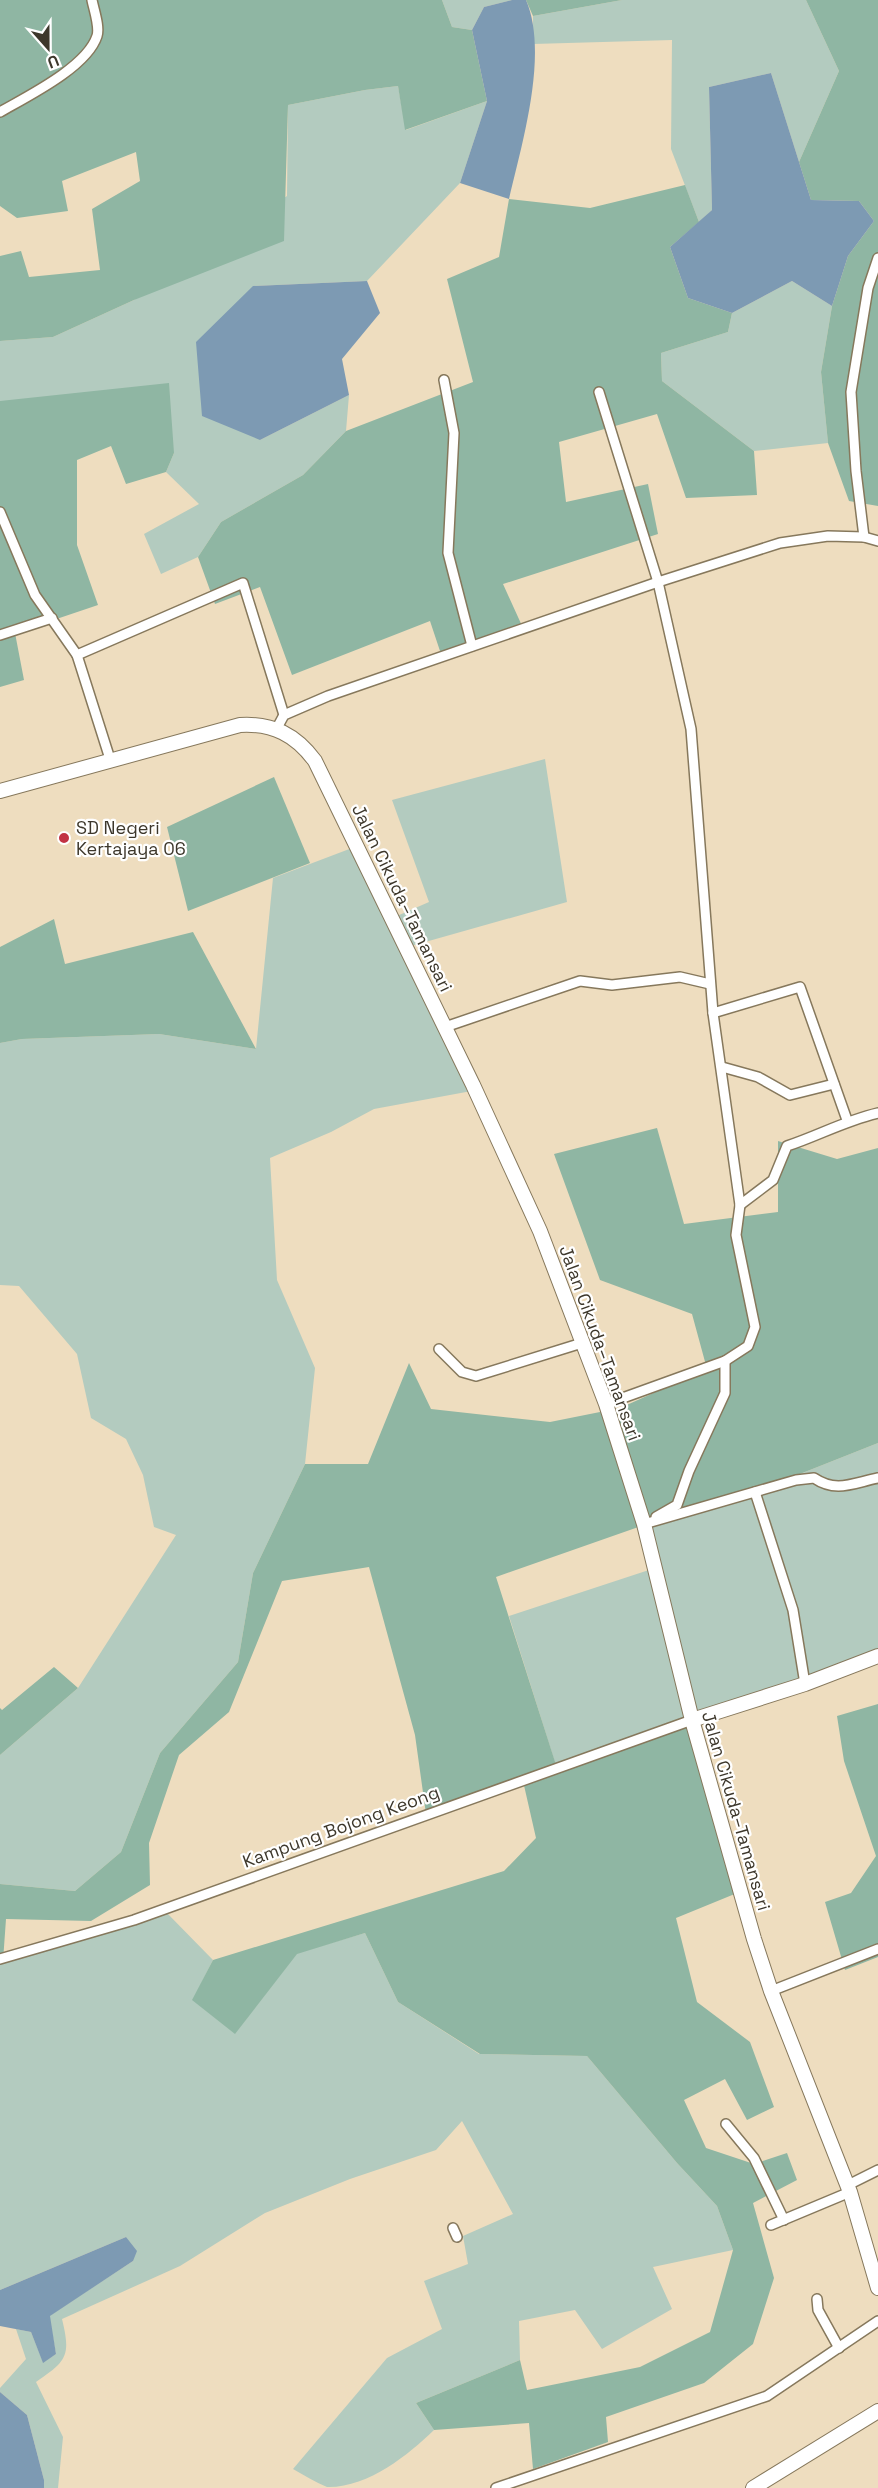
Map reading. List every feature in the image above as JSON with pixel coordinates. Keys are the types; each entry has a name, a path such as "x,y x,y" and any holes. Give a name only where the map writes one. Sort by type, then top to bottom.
{"street":[{"path":"0,112 41,88 89,53 98,34 92,0"},
{"path":"864,537 851,392 868,288 878,258"},
{"path":"444,380 454,433 448,553 472,646"},
{"path":"599,392 658,582 691,729 713,1013 740,1205 736,1235 754,1327 748,1346 724,1362 606,1404"},
{"path":"0,512 35,595 77,656 110,759"},
{"path":"0,791 230,727 257,724 277,728 284,715 328,696 658,582 799,539 828,536 864,537 878,541"},
{"path":"77,656 243,583 284,715"},
{"path":"0,635 52,618"},
{"name":"Jalan Cikuda–Tamansari","path":"277,728 293,737 315,761 445,1027 540,1232 606,1404 644,1524 692,1720 771,1991 849,2189 878,2288"},
{"path":"445,1027 580,981 612,985 680,977 711,984"},
{"path":"713,1013 800,987 847,1120"},
{"path":"722,1068 758,1077 790,1095 834,1084"},
{"path":"740,1205 773,1180 787,1146 816,1137 847,1120 878,1113"},
{"path":"439,1349 462,1372 476,1376 582,1343"},
{"path":"644,1524 677,1504 689,1471 725,1393 724,1362"},
{"path":"644,1524 755,1492 814,1478 827,1487 878,1478"},
{"path":"755,1492 793,1610 805,1684"},
{"path":"692,1720 805,1684 878,1656"},
{"name":"Kampung Bojong Keong","path":"0,1959 134,1920 692,1720"},
{"path":"771,1991 878,1949"},
{"path":"726,2124 754,2157 784,2220"},
{"path":"771,2225 849,2189 878,2170"},
{"path":"818,2299 818,2310 839,2348"},
{"path":"496,2488 767,2396 878,2321"},
{"path":"753,2488 878,2411"}],"green space":[{"path":"0,0 442,0 452,27 472,30 487,101 405,130 398,86 288,105 284,241 134,300 53,337 0,341 0,256 21,251 29,277 100,270 92,209 140,181 136,152 62,181 68,211 17,218 0,206"},
{"path":"442,0 512,0 484,7 472,30 452,27"},
{"path":"526,0 622,0 533,16"},
{"path":"622,0 806,0 839,71 799,162 771,73 709,87 712,210 699,222 671,149 672,40 533,44 533,16"},
{"path":"806,0 878,0 878,506 849,501 828,443 821,372 832,306 848,256 874,221 859,201 811,200 799,162 839,71"},
{"path":"398,86 406,130 487,101 460,183 367,281 253,286 260,440 349,395 346,431 303,475 221,522 198,557 161,574 144,534 199,504 166,472 174,453 0,401 0,341 53,337 134,300 287,196 288,105"},
{"path":"685,185 699,222 670,247 688,298 732,313 728,332 661,353 662,381 754,451 757,495 686,498 657,414 559,442 566,502 648,484 658,534 503,584 523,628 442,657 430,621 292,675 260,587 215,604 198,557 221,522 303,475 346,431 473,382 447,279 499,257 509,199 590,208"},
{"path":"792,281 832,306 821,372 828,443 754,451 662,381 661,353 728,332 732,313"},
{"path":"169,383 174,453 166,472 126,484 111,446 77,460 77,545 98,605 15,633 24,680 0,687 0,519 5,517 0,507 0,401"},
{"path":"545,759 567,902 404,948 477,1090 374,1109 331,1132 270,1158 277,1280 315,1368 305,1464 253,1573 238,1662 160,1753 121,1852 75,1891 0,1884 0,1755 78,1688 176,1535 154,1527 143,1475 126,1439 91,1418 77,1354 19,1286 0,1285 0,1043 22,1039 159,1034 256,1049 273,878 352,848 390,919 429,902 392,800"},
{"path":"274,777 310,863 188,911 167,827"},
{"path":"54,919 65,964 193,932 256,1049 159,1034 22,1039 0,1043 0,947"},
{"path":"657,1128 684,1224 778,1212 778,1141 837,1159 878,1148 878,1443 722,1505 647,1524 496,1577 557,1768 694,1720 742,1891 676,1918 697,2002 750,2042 774,2107 747,2120 725,2079 684,2100 706,2148 754,2164 787,2153 797,2180 753,2203 774,2278 753,2344 704,2383 606,2417 608,2442 533,2469 529,2423 434,2430 416,2403 520,2360 527,2390 640,2367 710,2332 733,2250 717,2206 677,2163 587,2056 480,2054 398,2002 365,1933 297,1954 235,2034 192,2000 213,1960 504,1871 536,1838 523,1781 426,1814 415,1735 369,1567 282,1581 229,1712 179,1755 149,1843 150,1885 91,1921 6,1919 3,1961 0,1962 0,1884 75,1891 121,1852 160,1753 238,1662 253,1573 305,1464 368,1464 409,1363 431,1409 550,1422 620,1408 707,1369 692,1314 600,1280 554,1154"},
{"path":"878,1443 878,1656 557,1769 509,1616 655,1568 647,1524 722,1505"},
{"path":"54,1667 78,1688 0,1755 0,1708 2,1710"},
{"path":"878,1704 878,1957 845,1970 825,1902 851,1893 876,1856 844,1761 837,1716"},
{"path":"166,1912 213,1960 193,2000 235,2033 297,1953 365,1933 398,2002 479,2054 587,2056 677,2163 717,2206 733,2250 653,2267 672,2309 602,2349 575,2310 519,2321 520,2360 416,2403 434,2430 400,2459 372,2476 342,2486 327,2487 293,2469 387,2358 442,2329 424,2281 468,2264 463,2236 513,2214 462,2121 436,2150 350,2179 265,2213 180,2266 62,2319 66,2342 64,2356 60,2363 36,2382 63,2437 58,2488 44,2488 44,2480 27,2415 0,2392 0,2388 26,2359 16,2329 31,2332 43,2362 56,2354 49,2316 133,2261 126,2237 0,2290 0,1962"}],"water":[{"path":"512,0 526,0 535,46 531,99 509,199 460,183 487,101 472,30 484,7"},
{"path":"771,73 811,200 859,201 874,221 848,256 832,306 792,281 732,313 688,298 670,247 712,210 709,87"},
{"path":"367,281 380,313 342,359 349,395 260,440 202,416 196,342 253,286"},
{"path":"126,2237 137,2251 133,2261 50,2316 56,2354 43,2363 31,2332 0,2326 0,2290"},
{"path":"0,2392 27,2415 44,2480 44,2488 0,2488"}],"place":[{"name":"SD Negeri Kertajaya 06","path":"64,838"}]}
